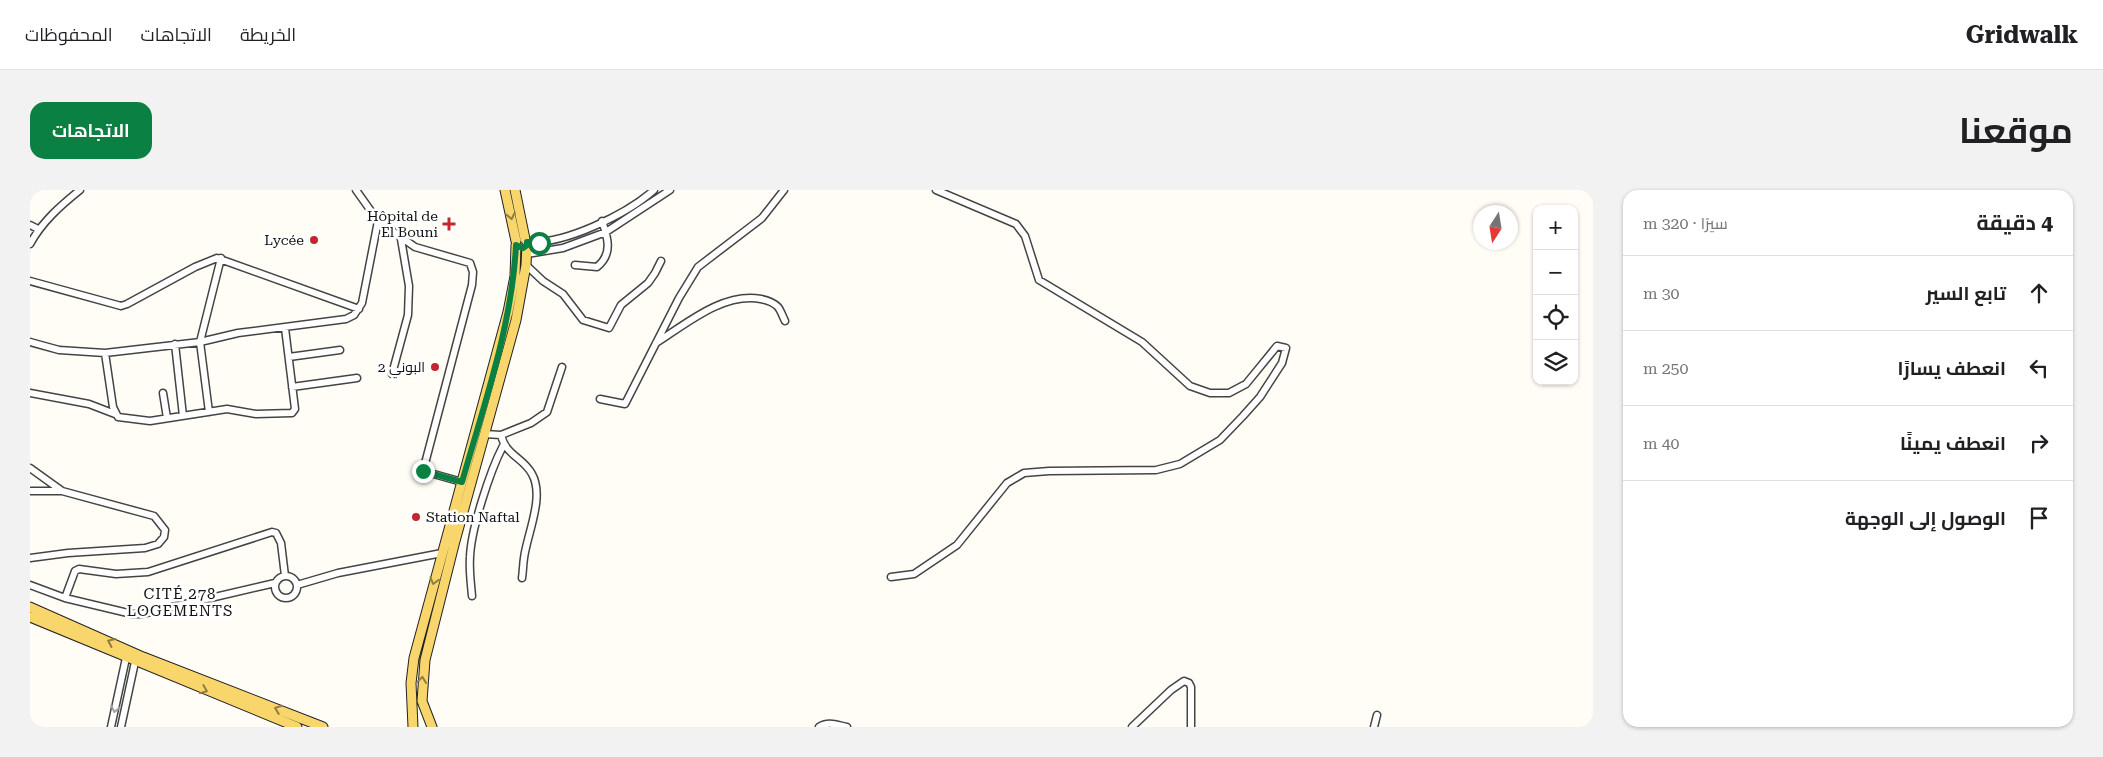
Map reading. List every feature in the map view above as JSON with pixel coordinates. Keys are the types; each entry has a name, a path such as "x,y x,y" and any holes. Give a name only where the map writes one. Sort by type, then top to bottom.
{"main road":[{"path":"413,727 411,683 414,658 508,312 523,244 505,190"},
{"path":"432,727 424,712 422,701 425,660 516,320 526,265 515,190"},
{"path":"30,607 143,657 323,727"},
{"path":"30,618 297,727"}],"street":[{"path":"30,244 38,229 62,204 80,190"},
{"path":"356,190 378,221 401,239 415,247 470,263 473,272 472,285 423,471 462,482"},
{"path":"523,244 539,243 571,235 623,212 654,190"},
{"path":"523,244 563,248 606,232 670,190"},
{"path":"600,399 625,404 654,344 685,286 698,267 762,218 784,190"},
{"path":"891,577 914,574 956,545 1007,483 1024,473 1156,470 1180,464 1220,440 1243,416 1260,397 1282,363 1286,348 1277,346 1246,384 1229,392 1210,393 1190,386 1142,342 1039,280 1026,236 1016,224 936,190"},
{"path":"30,342 59,350 105,353 200,342 238,333 346,319 362,303 378,221"},
{"path":"576,265 597,267 605,260 609,248 602,221"},
{"path":"30,225 38,229"},
{"path":"392,374 408,315 408,286 401,239"},
{"path":"30,280 121,306 195,266 221,258 358,309"},
{"path":"209,412 200,342 221,258"},
{"path":"526,265 542,281 563,294 583,320 609,328 622,305 648,283 661,261"},
{"path":"654,344 703,313 735,299 752,298 767,300 778,306 785,321"},
{"path":"30,393 89,404 122,418 140,420 227,409 256,414 292,413 295,409 285,328"},
{"path":"175,344 183,416"},
{"path":"288,357 340,350"},
{"path":"105,353 115,414"},
{"path":"484,434 501,435 530,423 547,412 562,367"},
{"path":"292,387 357,378"},
{"path":"162,393 167,418"},
{"path":"501,435 504,446 533,475 536,491 536,507 524,557 522,578"},
{"path":"472,596 470,557 476,527 494,462 504,446"},
{"path":"30,468 62,491"},
{"path":"30,491 62,491 154,516 165,530 164,537 158,544 145,548 68,553 30,558"},
{"path":"65,598 75,571 79,569 116,574 148,572 272,532 276,533 281,543 285,576"},
{"path":"297,585 338,573 442,553"},
{"path":"30,584 65,598 132,614 142,614 275,583 279,578 285,576 292,578 297,585 295,594 286,599 280,597 276,592 275,583"},
{"path":"111,727 126,658"},
{"path":"120,727 135,662"},
{"path":"1132,727 1171,690 1184,681 1189,683 1191,687 1191,727"},
{"path":"1374,727 1377,715"},
{"path":"819,727 824,724 832,724 847,727"}],"place":[{"name":"Hôpital de El Bouni","path":"449,224"},
{"name":"Lycée","path":"314,240"},
{"name":"البوني 2","path":"435,367"},
{"name":"Station Naftal","path":"416,517"}],"district":[{"name":"CITÉ 278 LOGEMENTS","path":"180,602"}],"route":[{"path":"423,471 462,482 508,312 515,276 516,245 521,249 527,245 527,242 539,243"}]}
